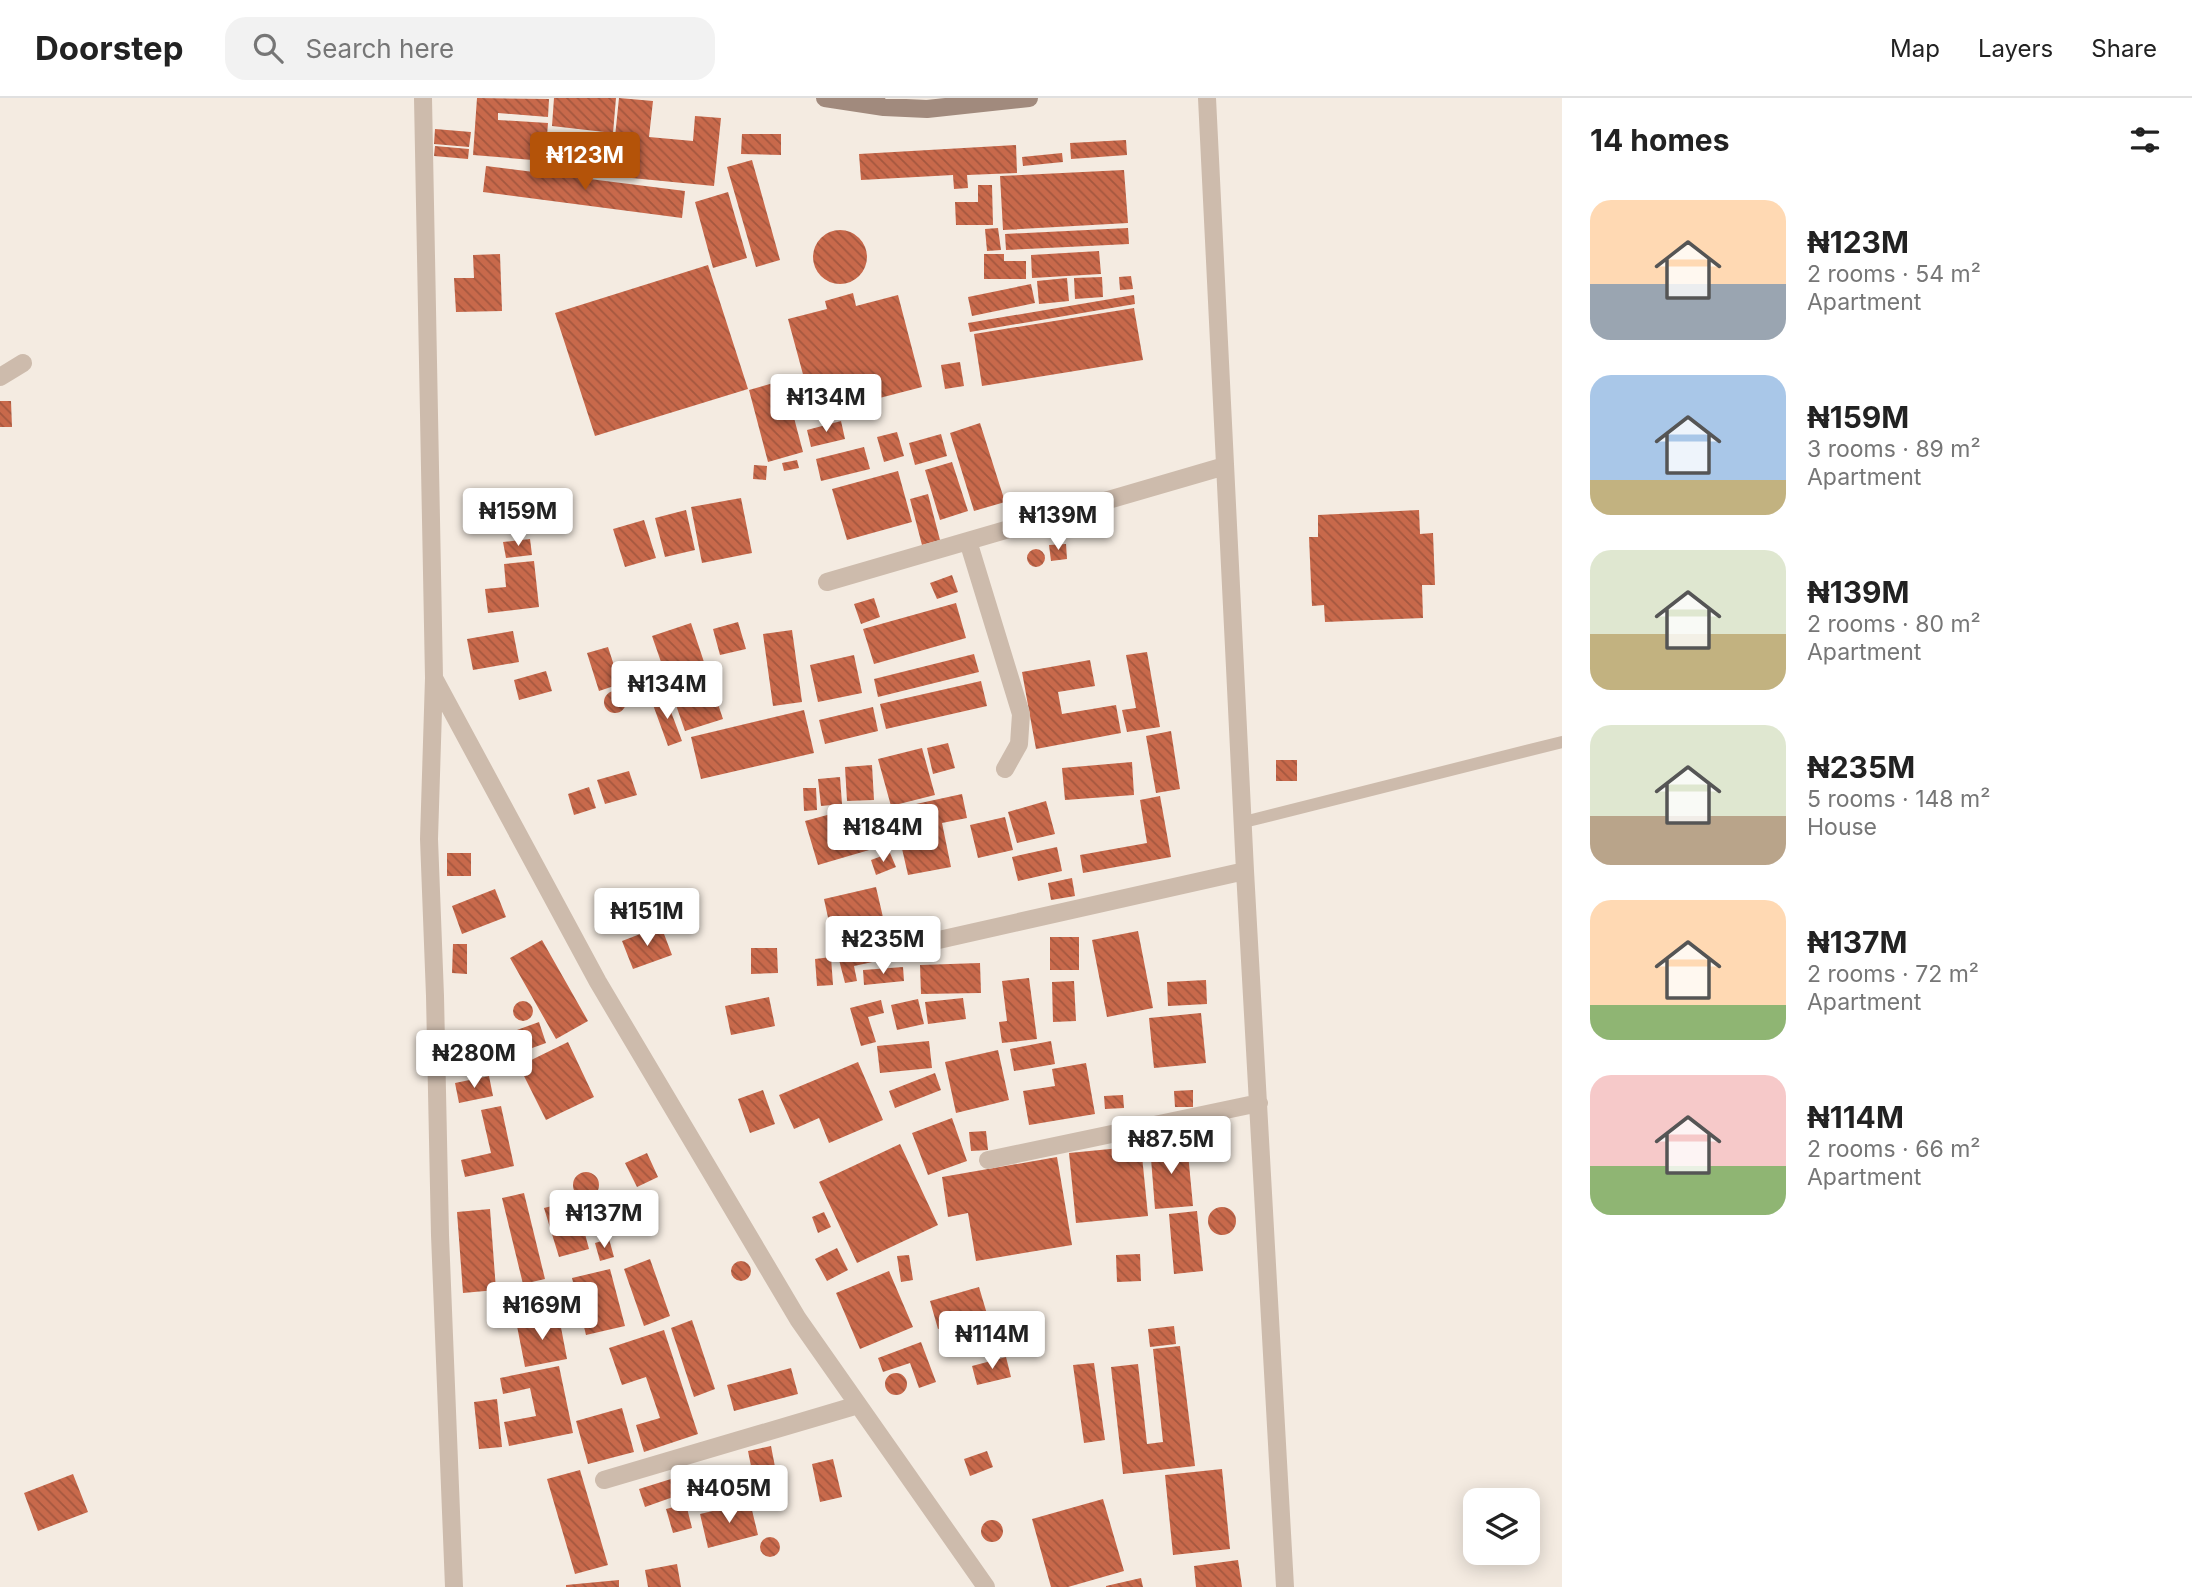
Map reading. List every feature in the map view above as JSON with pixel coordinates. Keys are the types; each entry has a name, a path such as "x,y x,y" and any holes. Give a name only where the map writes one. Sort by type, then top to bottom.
{"street":[{"path":"423,98 434,678 429,839 440,1235 454,1587"},
{"path":"825,98 885,102 927,110 1029,98"},
{"path":"1207,98 1245,871 1285,1587"},
{"path":"0,377 23,363"},
{"path":"827,582 1225,466"},
{"path":"968,541 1021,715 1019,744 1004,769"},
{"path":"434,678 598,982 798,1319 986,1587"},
{"path":"921,944 1245,871"},
{"path":"988,1160 1259,1103"},
{"path":"604,1480 858,1405"}],"lane":[{"path":"1244,822 1562,743"}],"building":[{"path":"477,98 549,99 548,117 498,113 498,120 548,123 545,161 473,155"},
{"path":"554,98 616,98 613,133 552,126"},
{"path":"619,98 653,101 649,137 693,141 695,116 721,118 714,186 611,176"},
{"path":"435,129 471,132 469,147 434,144"},
{"path":"742,134 781,134 781,155 741,154"},
{"path":"1126,140 1127,155 1071,159 1070,143"},
{"path":"1016,145 1017,173 967,175 968,188 954,189 953,175 861,180 859,154"},
{"path":"435,146 469,149 468,159 434,156"},
{"path":"1062,153 1063,162 1023,166 1022,157"},
{"path":"752,160 780,260 756,267 727,167"},
{"path":"486,166 685,191 682,218 483,192"},
{"path":"1124,170 1128,223 1003,230 1000,176"},
{"path":"978,185 992,185 993,225 956,225 955,202 978,202"},
{"path":"728,192 747,258 713,268 695,202"},
{"path":"998,228 1001,250 987,251 985,229"},
{"path":"1128,228 1129,244 1006,250 1005,234"},
{"path":"840,230 859,238 867,257 859,276 840,284 821,276 813,257 821,238"},
{"path":"1099,251 1101,274 1032,278 1031,255"},
{"path":"500,254 502,311 456,312 454,278 474,278 473,255"},
{"path":"984,254 1004,254 1004,261 1026,261 1026,279 984,279"},
{"path":"708,265 748,389 595,436 555,313"},
{"path":"1131,276 1133,289 1120,290 1119,277"},
{"path":"1102,277 1103,297 1075,299 1074,278"},
{"path":"1067,278 1069,301 1039,304 1037,281"},
{"path":"1031,284 1035,303 972,316 968,297"},
{"path":"853,293 856,306 898,295 922,387 814,415 788,319 827,309 825,301"},
{"path":"1134,295 1135,304 970,332 968,323"},
{"path":"1134,308 1143,360 982,386 974,334"},
{"path":"960,362 964,386 945,389 941,365"},
{"path":"784,380 803,452 768,462 749,390"},
{"path":"0,401 11,401 12,427 0,427"},
{"path":"841,421 845,439 811,447 807,430"},
{"path":"980,423 1005,502 974,511 950,433"},
{"path":"897,432 904,456 884,462 877,437"},
{"path":"941,434 947,456 915,465 909,443"},
{"path":"864,447 870,469 821,481 816,459"},
{"path":"797,460 799,468 784,471 782,463"},
{"path":"952,462 968,511 940,520 925,470"},
{"path":"754,465 767,466 766,480 753,479"},
{"path":"898,471 912,522 847,540 832,489"},
{"path":"928,494 940,540 922,545 910,499"},
{"path":"741,498 752,553 702,563 691,507"},
{"path":"686,510 695,550 665,557 655,518"},
{"path":"1419,510 1420,534 1433,533 1435,585 1422,585 1423,618 1325,622 1324,605 1312,606 1309,537 1318,537 1318,515"},
{"path":"644,520 656,558 625,567 613,529"},
{"path":"530,539 532,555 506,558 503,542"},
{"path":"1066,544 1067,559 1051,561 1049,545"},
{"path":"1036,549 1042,552 1045,558 1042,564 1036,567 1030,564 1027,558 1030,552"},
{"path":"534,561 539,607 488,613 485,589 506,587 504,564"},
{"path":"952,575 958,592 937,599 930,583"},
{"path":"874,598 880,617 861,624 854,604"},
{"path":"956,603 966,638 874,664 863,629"},
{"path":"738,622 746,649 720,655 713,629"},
{"path":"691,623 723,719 685,731 652,636"},
{"path":"792,630 802,702 773,706 763,634"},
{"path":"513,631 519,662 473,670 467,639"},
{"path":"608,647 620,684 599,691 587,653"},
{"path":"1147,652 1160,727 1127,732 1122,710 1136,708 1126,655"},
{"path":"974,654 979,672 878,697 874,679"},
{"path":"854,655 862,693 818,702 810,665"},
{"path":"1090,660 1095,686 1058,692 1062,714 1116,705 1121,733 1036,749 1022,672"},
{"path":"546,671 552,691 519,700 514,680"},
{"path":"981,681 987,706 886,729 880,704"},
{"path":"615,691 623,694 626,702 623,710 615,713 607,710 604,702 607,694"},
{"path":"665,696 682,741 668,746 652,702"},
{"path":"873,707 878,731 825,744 819,720"},
{"path":"804,710 814,753 701,779 691,737"},
{"path":"1171,731 1180,789 1156,793 1146,736"},
{"path":"948,743 955,768 933,774 927,748"},
{"path":"922,748 935,795 891,806 878,759"},
{"path":"1276,760 1297,760 1297,781 1276,781"},
{"path":"1132,762 1134,795 1065,800 1062,768"},
{"path":"872,765 874,800 847,801 845,767"},
{"path":"629,771 637,795 605,804 597,780"},
{"path":"840,777 842,804 821,806 818,779"},
{"path":"589,787 596,808 574,815 568,794"},
{"path":"803,788 816,788 817,810 804,811"},
{"path":"962,794 967,818 942,823 951,867 908,875 893,809"},
{"path":"1160,796 1171,857 1083,873 1080,855 1147,843 1140,800"},
{"path":"1046,801 1055,834 1017,843 1008,812"},
{"path":"842,811 845,821 865,815 876,848 818,865 805,821"},
{"path":"1005,817 1013,850 978,858 970,825"},
{"path":"1057,847 1062,871 1018,881 1012,857"},
{"path":"447,853 471,853 471,876 447,876"},
{"path":"890,853 896,867 876,875 871,860"},
{"path":"1072,878 1075,896 1051,900 1048,883"},
{"path":"876,887 888,939 835,950 824,899"},
{"path":"495,889 506,917 462,934 452,906"},
{"path":"661,926 672,955 633,969 622,941"},
{"path":"1138,931 1153,1008 1107,1017 1092,940"},
{"path":"1050,937 1079,937 1079,970 1050,970"},
{"path":"542,940 588,1021 556,1039 510,958"},
{"path":"897,941 900,956 854,966 857,981 845,983 838,956"},
{"path":"453,944 467,944 467,974 452,973"},
{"path":"751,948 777,948 778,973 751,974"},
{"path":"831,957 833,985 817,986 815,959"},
{"path":"980,963 981,993 921,994 920,965"},
{"path":"903,967 904,981 864,985 863,970"},
{"path":"1029,978 1037,1039 1002,1043 999,1022 1007,1021 1002,981"},
{"path":"1206,980 1207,1004 1168,1006 1167,982"},
{"path":"1074,981 1076,1021 1053,1022 1052,982"},
{"path":"769,997 775,1026 731,1035 725,1006"},
{"path":"963,998 966,1019 928,1024 925,1002"},
{"path":"918,999 924,1024 897,1030 891,1005"},
{"path":"881,1000 884,1013 868,1017 876,1042 861,1046 850,1008"},
{"path":"523,1001 530,1004 533,1011 530,1018 523,1021 516,1018 513,1011 516,1004"},
{"path":"1201,1013 1206,1063 1154,1068 1149,1018"},
{"path":"539,1022 546,1043 507,1057 500,1036"},
{"path":"929,1041 932,1068 880,1073 877,1046"},
{"path":"1051,1041 1055,1064 1014,1071 1010,1049"},
{"path":"568,1042 594,1097 546,1120 519,1066"},
{"path":"998,1050 1009,1100 956,1113 945,1062"},
{"path":"858,1062 883,1120 829,1143 819,1118 794,1129 779,1095"},
{"path":"1086,1063 1095,1114 1029,1125 1023,1091 1055,1086 1052,1069"},
{"path":"935,1073 941,1090 895,1108 889,1091"},
{"path":"489,1076 493,1096 459,1103 455,1083"},
{"path":"763,1090 775,1124 750,1133 738,1099"},
{"path":"1193,1090 1193,1107 1175,1107 1174,1091"},
{"path":"1123,1095 1124,1108 1105,1109 1104,1096"},
{"path":"501,1106 514,1166 465,1177 461,1160 491,1153 481,1110"},
{"path":"952,1118 967,1161 928,1175 912,1133"},
{"path":"986,1131 988,1150 971,1151 969,1132"},
{"path":"1187,1143 1193,1206 1155,1209 1150,1146"},
{"path":"900,1144 938,1225 857,1263 819,1182"},
{"path":"1141,1146 1148,1216 1076,1223 1069,1153"},
{"path":"647,1153 658,1177 637,1187 625,1163"},
{"path":"1057,1157 1072,1245 976,1261 968,1213 948,1217 942,1177"},
{"path":"586,1172 595,1176 599,1185 595,1194 586,1198 577,1194 573,1185 577,1176"},
{"path":"524,1193 545,1279 523,1284 502,1198"},
{"path":"576,1200 589,1249 559,1257 544,1208"},
{"path":"1222,1207 1232,1211 1236,1221 1232,1231 1222,1235 1212,1231 1208,1221 1212,1211"},
{"path":"490,1209 496,1290 463,1293 457,1212"},
{"path":"1197,1211 1203,1271 1174,1274 1169,1214"},
{"path":"824,1212 831,1227 818,1233 812,1217"},
{"path":"609,1239 614,1257 600,1261 595,1243"},
{"path":"837,1248 848,1270 827,1281 815,1259"},
{"path":"1140,1254 1141,1281 1117,1282 1116,1255"},
{"path":"909,1255 913,1280 901,1282 897,1256"},
{"path":"650,1259 670,1316 644,1326 624,1269"},
{"path":"741,1261 748,1264 751,1271 748,1278 741,1281 734,1278 731,1271 734,1264"},
{"path":"610,1269 625,1326 586,1335 572,1278"},
{"path":"889,1271 913,1327 860,1349 836,1293"},
{"path":"979,1287 987,1314 938,1329 930,1301"},
{"path":"559,1317 567,1359 525,1367 517,1326"},
{"path":"692,1320 715,1389 694,1397 671,1328"},
{"path":"1174,1326 1176,1344 1150,1347 1148,1329"},
{"path":"664,1330 698,1434 644,1452 636,1425 660,1418 646,1377 622,1385 609,1348"},
{"path":"921,1342 936,1382 919,1388 910,1363 883,1372 878,1358"},
{"path":"1180,1346 1195,1466 1123,1474 1111,1367 1138,1364 1147,1444 1163,1442 1153,1349"},
{"path":"1006,1357 1011,1377 977,1385 972,1366"},
{"path":"1094,1363 1105,1440 1084,1443 1073,1365"},
{"path":"559,1366 573,1433 509,1446 504,1422 536,1416 530,1388 503,1394 500,1378"},
{"path":"791,1368 798,1394 734,1411 727,1385"},
{"path":"892,1373 900,1373 907,1380 907,1388 900,1395 892,1395 885,1388 885,1380"},
{"path":"497,1399 502,1447 479,1449 474,1402"},
{"path":"622,1408 634,1452 588,1464 576,1421"},
{"path":"771,1446 776,1472 753,1476 748,1451"},
{"path":"987,1451 993,1467 970,1476 964,1459"},
{"path":"833,1459 842,1497 820,1502 812,1464"},
{"path":"1222,1469 1230,1549 1173,1555 1165,1475"},
{"path":"580,1470 608,1565 575,1574 547,1479"},
{"path":"73,1474 88,1512 38,1531 24,1493"},
{"path":"671,1479 676,1496 645,1507 639,1489"},
{"path":"1103,1499 1124,1571 1068,1587 1051,1587 1032,1519"},
{"path":"750,1502 758,1535 708,1548 700,1514"},
{"path":"686,1504 692,1528 673,1533 666,1509"},
{"path":"992,1520 1000,1523 1003,1531 1000,1539 992,1542 984,1539 981,1531 984,1523"},
{"path":"770,1537 777,1540 780,1547 777,1554 770,1557 763,1554 760,1547 763,1540"},
{"path":"1238,1560 1242,1587 1196,1587 1194,1566"},
{"path":"677,1564 681,1587 648,1587 645,1570"},
{"path":"1141,1578 1143,1587 1106,1587 1106,1586"},
{"path":"619,1580 619,1587 566,1587 566,1585"}]}
